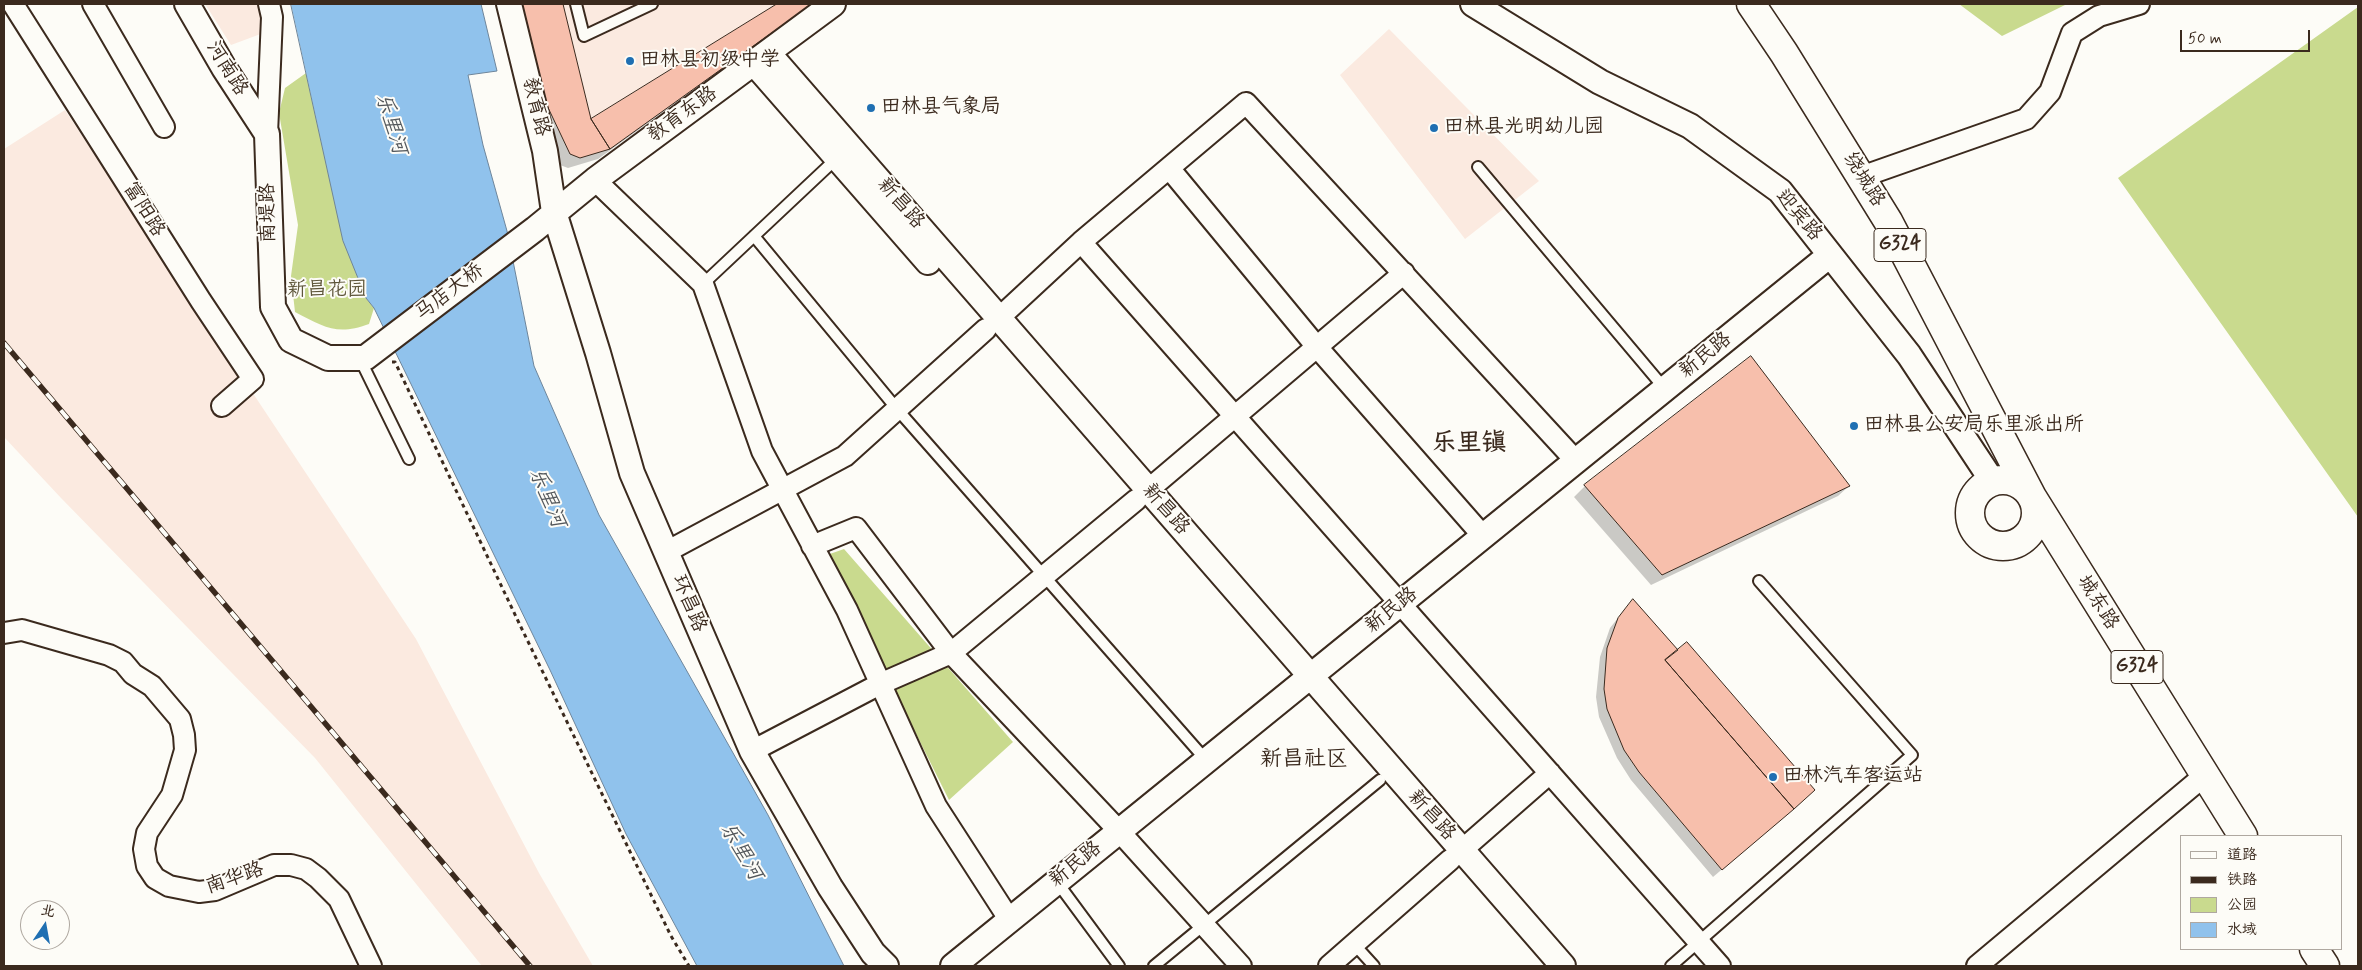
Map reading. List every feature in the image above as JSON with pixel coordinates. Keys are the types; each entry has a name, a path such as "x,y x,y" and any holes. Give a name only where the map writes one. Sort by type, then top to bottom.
{"highway":[{"name":"绕城路","path":"1751,4 1784,53 1888,221 2032,497"},
{"name":"G324","path":"2004,480 2015,482 2032,497 2036,512 2032,529 2016,543 2005,546 1994,545 1976,533 1972,523 1971,503 1976,494 1993,482 2004,480"},
{"name":"城东路","path":"2032,497 2242,835"},
{"path":"2315,950 2325,966"}],"street":[{"name":"富阳路","path":"13,4 201,301 254,379 222,406"},
{"path":"93,4 164,127"},
{"name":"河南路","path":"187,4 224,68 267,134"},
{"name":"南堤路","path":"269,4 272,17 267,134 273,307 291,340 328,358 363,358"},
{"name":"教育路","path":"509,4 545,151 554,212"},
{"name":"教育东路","path":"535,229 595,180 833,4"},
{"name":"迎宾路","path":"1473,4 1600,82 1690,126 1780,191 1909,355 1993,482"},
{"path":"1861,178 2026,119 2050,92 2072,33 2098,16 2139,4"},
{"name":"新昌路","path":"761,58 837,158 992,324"},
{"name":"新昌路","path":"761,58 1304,680 1380,780 1456,855 1563,966"},
{"path":"666,552 783,491 845,456 1081,242 1246,103 1576,461"},
{"path":"1169,168 1317,347 1483,536"},
{"path":"595,180 704,284 762,451 847,610 936,806 1009,919"},
{"name":"环昌路","path":"554,212 598,353 632,473 752,751 830,886 873,953 886,966"},
{"name":"马店大桥","path":"363,358 535,229"},
{"path":"1081,242 1720,966"},
{"name":"新民路","path":"953,966 1830,255"},
{"path":"752,751 880,684 951,653 1235,417 1404,273"},
{"path":"812,546 856,528 951,653 1119,831 1241,966"},
{"name":"南华路","path":"4,633 22,630 109,655 123,662 133,674 152,686 180,719 184,734 185,750 172,795 147,833 146,866 155,878 169,886 199,892 215,890 274,865 291,865 306,869 339,899 371,966"},
{"name":"新昌路","path":"1304,680 1334,706 1456,855 1543,966"},
{"path":"1329,966 1550,773"},
{"path":"1977,966 2204,776"}],"lane":[{"path":"576,4 584,36 652,4"},
{"path":"704,284 837,158"},
{"path":"1478,167 1665,389"},
{"path":"754,236 896,409 1206,760"},
{"path":"363,358 408,459"},
{"path":"1671,966 1912,755 1759,582"},
{"path":"1154,966 1380,780"},
{"path":"1056,882 1119,966"},
{"path":"1354,944 1374,966"}],"path":[{"path":"363,358 395,362 518,624 671,936 689,966"}],"shaded area":[{"path":"205,4 259,4 266,32 231,45"},
{"name":"田林县初级中学","path":"563,4 777,4 591,119"},
{"name":"田林县光明幼儿园","path":"1389,29 1539,181 1465,239 1340,75"},
{"path":"65,110 416,639 539,873 593,966 482,966 315,758 61,498 4,437 4,149"}],"green space":[{"path":"1959,4 2067,4 2002,36"},
{"path":"2358,7 2358,517 2118,178"},
{"name":"新昌花园","path":"306,73 330,178 366,298 374,308 369,324 358,328 339,329 323,326 295,312 291,276 298,225 279,113 285,88"},
{"path":"844,549 1013,742 949,800 827,555"}],"water":[{"name":"乐里河","path":"291,4 481,4 497,71 468,75 483,145 507,231 534,366 599,515 768,815 844,966 697,966 626,834 550,670 374,308 366,298 343,241"}],"building":[{"path":"519,4 563,4 591,119 610,149 580,158 570,154 543,97"},
{"path":"777,4 812,4 610,149 591,119"},
{"path":"1751,356 1850,486 1662,575 1584,485"},
{"path":"1633,599 1678,650 1665,660 1794,809 1722,870 1639,772 1624,750 1607,709 1604,689 1607,648 1618,618"},
{"path":"1687,642 1815,790 1794,809 1665,660"}],"railway":[{"path":"4,343 530,966"}],"place":[{"name":"田林县初级中学","path":"630,61"},
{"name":"田林县气象局","path":"871,108"},
{"name":"田林县光明幼儿园","path":"1434,128"},
{"name":"田林县公安局乐里派出所","path":"1854,426"},
{"name":"田林汽车客运站","path":"1773,777"}],"district":[{"name":"乐里镇","path":"1469,445"},
{"name":"新昌社区","path":"1304,760"}]}
